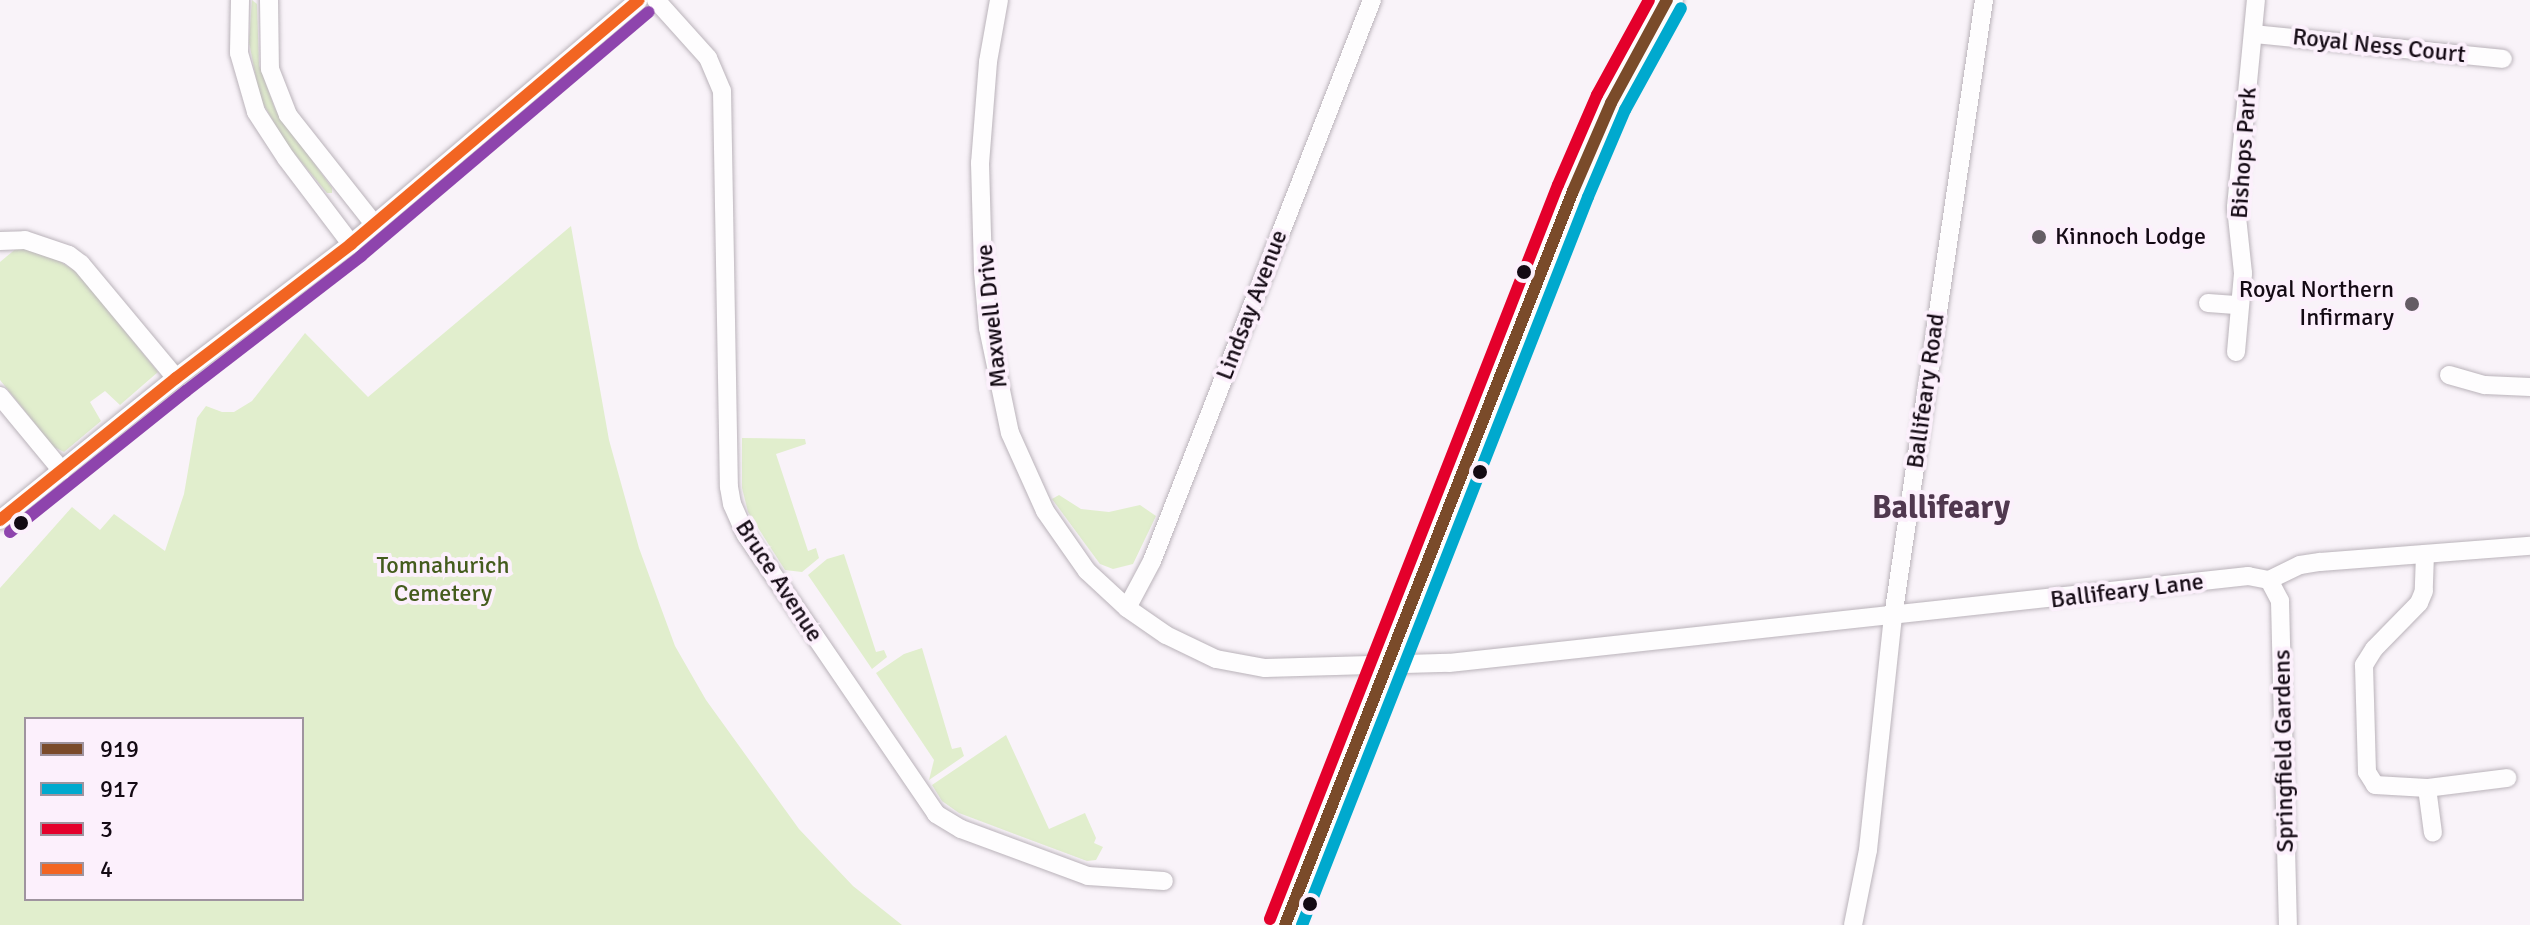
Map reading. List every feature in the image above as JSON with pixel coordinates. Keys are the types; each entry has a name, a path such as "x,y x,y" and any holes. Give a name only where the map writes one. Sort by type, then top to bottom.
{"highway":[{"path":"1285,925 1601,125 1667,0"}],"street":[{"path":"240,0 239,53 256,112 271,138 351,244"},
{"path":"269,0 270,69 288,115 374,224"},
{"path":"0,520 176,378 351,244 639,0"},
{"name":"Bruce Avenue","path":"656,0 708,58 722,91 729,487 737,521 936,814 961,829 1088,876 1164,881"},
{"name":"Maxwell Drive","path":"999,0 988,62 980,163 983,272 999,394 1023,465 1057,532 1087,571 1127,608 1166,635 1216,659 1265,668 1386,667"},
{"name":"Lindsay Avenue","path":"1127,608 1152,561 1372,0"},
{"name":"Ballifeary Road","path":"1853,925 1868,850 1893,617 1984,0"},
{"name":"Bishops Park","path":"2236,352 2243,273 2236,207 2256,0"},
{"name":"Royal Ness Court","path":"2254,34 2503,59"},
{"path":"0,241 25,240 69,255 81,264 176,378"},
{"path":"2208,303 2239,305"},
{"path":"2449,375 2485,385 2530,387"},
{"path":"0,396 62,471"},
{"name":"Ballifeary Lane","path":"1386,667 1893,617 2248,576 2269,580 2300,565 2320,562 2530,546"},
{"path":"2425,554 2424,591 2419,603 2374,649 2364,665 2367,772 2375,785 2427,788 2507,778"},
{"name":"Springfield Gardens","path":"2269,580 2280,601 2288,925"},
{"path":"2427,788 2433,833"}],"green space":[{"path":"252,0 257,4 259,65 275,109 332,188 332,193 327,193 285,142 260,98 249,42"},
{"name":"Tomnahurich Cemetery","path":"571,226 609,440 639,548 675,646 706,700 799,829 853,886 902,925 0,925 0,588 72,507 100,530 114,514 165,551 184,494 197,418 206,406 222,412 234,412 252,401 305,333 368,397"},
{"path":"18,247 56,259 77,272 158,372 120,405 105,391 90,402 101,421 64,452 54,447 0,380 0,262"},
{"path":"742,438 805,439 806,444 776,454 808,551 816,548 819,558 802,572 785,570 748,512 742,488"},
{"path":"1059,495 1081,509 1109,512 1140,505 1156,516 1133,564 1113,569 1100,564 1052,499"},
{"path":"844,554 876,652 884,650 887,657 872,669 808,575 827,559"},
{"path":"922,648 952,749 961,747 964,756 929,780 934,760 876,673 904,654"},
{"path":"1006,735 1049,829 1085,813 1096,838 1094,843 1103,847 1096,860 1087,861 959,813 942,801 932,785"}],"transit line":[{"name":"4","path":"0,520 176,378 351,244 639,0"},
{"name":"3","path":"1270,919 1558,185 1597,95 1649,0"},
{"name":"919","path":"1285,925 1573,191 1611,103 1667,0"},
{"name":"917","path":"1302,925 1588,197 1625,110 1681,8"},
{"path":"10,532 361,256 649,12"}],"place":[{"name":"Kinnoch Lodge","path":"2039,237"},
{"name":"Royal Northern Infirmary","path":"2412,304"}],"district":[{"name":"Ballifeary","path":"1941,508"}]}
